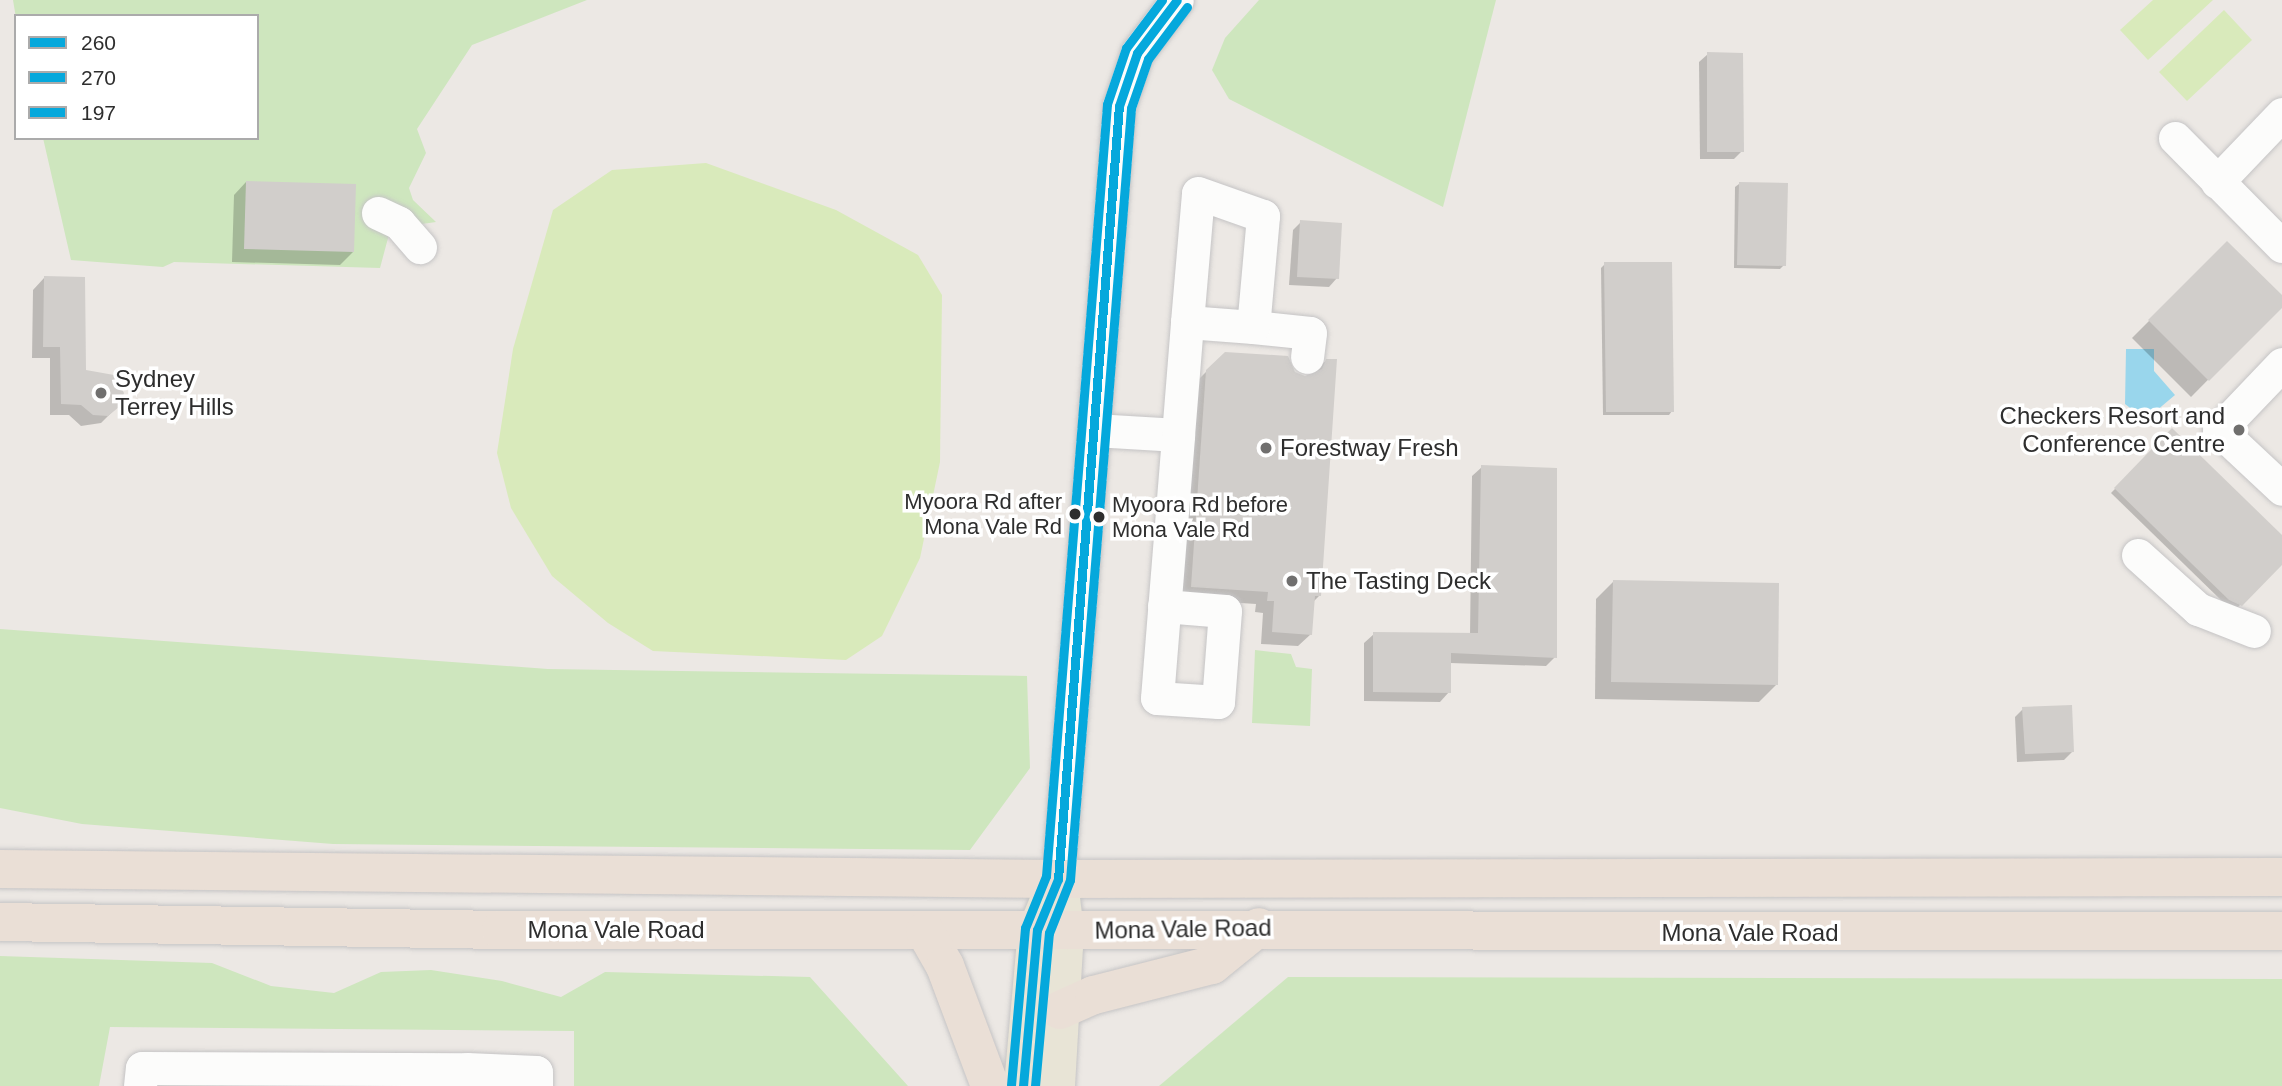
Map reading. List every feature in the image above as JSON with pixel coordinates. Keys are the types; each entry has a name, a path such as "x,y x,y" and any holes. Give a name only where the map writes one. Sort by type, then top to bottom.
{"highway":[{"name":"Mona Vale Road","path":"0,869 1058,879 2282,877"},
{"name":"Mona Vale Road","path":"0,922 925,931 1259,927 1672,933 2282,931"},
{"path":"1060,1010 1094,995 1212,965 1259,927"},
{"path":"925,931 945,966 990,1086"}],"main road":[{"path":"1023,1086 1058,879"},
{"path":"1051,931 1060,1010 1056,1086"}],"street":[{"path":"1058,879 1119,106 1137,53 1177,0"},
{"path":"2217,182 2282,114"},
{"path":"2175,138 2282,246"},
{"path":"1164,606 1198,193 1263,216 1253,327"},
{"path":"378,213 399,223 420,247"},
{"path":"1187,322 1310,333 1307,357"},
{"path":"2282,363 2219,430 2282,489"},
{"path":"1094,430 1178,435"},
{"path":"2138,555 2199,609 2254,631"},
{"path":"140,1086 142,1068 467,1077 536,1072 536,1086"}],"green space":[{"path":"13,0 587,0 472,45 417,129 426,153 409,188 413,200 436,222 415,225 395,212 380,268 174,262 163,267 71,260 43,140 259,140 259,14 15,14"},
{"path":"1259,0 1496,0 1443,207 1229,99 1212,70 1225,38"},
{"path":"2153,0 2213,0 2148,60 2120,30"},
{"path":"2224,10 2252,40 2187,101 2159,72"},
{"path":"706,163 836,210 918,255 942,295 940,462 920,558 882,636 846,660 653,651 608,623 552,576 511,508 497,453 513,349 553,210 612,170"},
{"path":"0,629 548,669 1027,676 1030,768 970,850 333,844 82,824 0,808"},
{"path":"1255,650 1291,654 1296,667 1312,669 1310,726 1252,723"},
{"path":"0,956 212,963 271,986 334,993 381,972 431,970 502,981 561,997 605,972 810,977 908,1086 574,1086 574,1031 110,1027 99,1086 0,1086"},
{"path":"1288,977 2282,979 2282,1086 1159,1086"}],"water":[{"path":"2126,349 2154,349 2154,371 2175,395 2156,411 2134,411 2125,404"}],"building":[{"path":"1707,52 1743,53 1744,152 1707,152"},
{"path":"246,181 356,184 354,252 244,249"},
{"path":"1739,182 1788,183 1786,266 1737,265"},
{"path":"1300,220 1342,223 1339,279 1297,277"},
{"path":"2227,241 2282,295 2282,308 2209,381 2148,320"},
{"path":"1604,262 1672,262 1674,412 1606,412"},
{"path":"44,276 85,277 86,370 114,375 124,393 119,407 108,416 93,415 81,405 61,404 60,347 43,347"},
{"name":"Forestway Fresh","path":"1225,352 1288,356 1295,372 1305,376 1322,369 1326,359 1337,359 1321,596 1315,596 1312,635 1272,632 1274,601 1267,601 1268,592 1191,587 1206,370"},
{"path":"2172,428 2282,535 2282,565 2242,606 2229,600 2114,488"},
{"path":"1481,465 1557,468 1557,658 1451,653 1451,693 1373,692 1373,632 1478,633"},
{"path":"1613,580 1779,583 1778,685 1611,682"},
{"path":"2072,705 2074,752 2025,754 2022,707"}],"transit line":[{"name":"197","path":"1011,1085 1025,928 1046,876 1107,104 1126,48 1162,0"},
{"name":"260","path":"1023,1086 1037,930 1058,879 1119,106 1137,53 1177,0"},
{"name":"270","path":"1035,1086 1049,933 1070,880 1131,108 1148,59 1187,7"}],"place":[{"name":"Sydney Terrey Hills","path":"101,393"},
{"name":"Checkers Resort and Conference Centre","path":"2239,430"},
{"name":"Forestway Fresh","path":"1266,448"},
{"name":"Myoora Rd after Mona Vale Rd","path":"1075,514"},
{"name":"Myoora Rd before Mona Vale Rd","path":"1099,517"},
{"name":"The Tasting Deck","path":"1292,581"}]}
